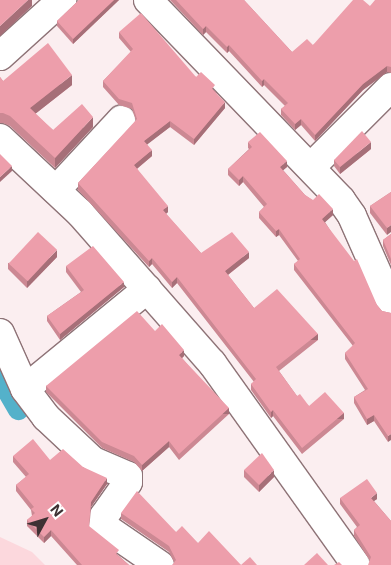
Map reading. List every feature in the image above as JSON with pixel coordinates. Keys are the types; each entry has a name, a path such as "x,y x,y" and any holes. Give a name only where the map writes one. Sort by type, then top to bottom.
{"street":[{"path":"0,56 62,0"},
{"path":"152,2 311,167 352,216 391,304"},
{"path":"311,167 391,87"},
{"path":"56,190 121,120"},
{"path":"0,138 80,213 212,363 356,565"},
{"path":"25,389 147,289"},
{"path":"0,333 25,389 46,417 93,461 128,476 128,482 104,516 103,526 160,565"}],"shaded area":[{"path":"0,537 32,552 45,565 0,565"}],"building":[{"path":"0,0 28,0 0,26"},
{"path":"79,0 114,0 73,39 57,21"},
{"path":"176,0 244,0 292,52 307,39 313,45 353,0 363,0 370,6 375,0 391,0 391,67 387,66 363,84 315,135 301,119 295,124 281,109 288,103 264,79 262,81 229,45 227,47 206,26 203,29"},
{"path":"141,13 196,77 201,72 215,85 212,89 225,102 194,139 170,121 144,141 152,150 134,165 168,206 163,210 201,253 232,232 249,252 225,271 254,308 277,289 318,334 276,367 297,396 300,394 309,406 325,392 344,413 302,448 273,410 271,412 251,384 256,379 177,277 172,282 152,258 149,261 78,183 137,119 132,103 119,99 103,81 133,49 119,32"},
{"path":"48,43 72,75 30,108 53,130 82,104 93,117 55,158 10,116 0,113 0,77 3,81"},
{"path":"362,131 371,142 340,167 334,160"},
{"path":"260,132 287,161 280,167 305,195 313,200 319,194 333,209 322,219 354,261 357,259 377,305 382,311 391,313 391,434 388,436 374,415 367,419 354,397 368,389 345,353 355,343 294,264 300,259 279,229 276,231 259,212 267,204 243,176 239,180 228,169 252,147 248,142"},
{"path":"0,154 12,166 0,177"},
{"path":"391,192 391,225 387,228 370,206"},
{"path":"38,232 57,250 28,281 9,263"},
{"path":"391,234 391,259 383,240"},
{"path":"93,246 124,282 60,334 47,316 84,290 66,266"},
{"path":"137,311 155,331 162,324 184,350 179,355 229,408 179,454 169,441 142,465 134,456 102,442 46,386"},
{"path":"33,439 50,460 63,449 83,467 107,478 91,502 89,526 119,550 116,554 129,565 82,565 51,530 44,537 27,520 35,513 31,509 34,507 16,485 29,474 13,456"},
{"path":"262,453 274,470 259,485 244,470"},
{"path":"367,479 377,493 371,498 391,521 391,565 368,565 371,557 354,530 360,525 340,498"},
{"path":"137,491 176,532 182,526 198,543 209,531 241,565 172,565 176,560 169,546 121,513"},
{"path":"317,553 328,565 304,565"},
{"path":"250,557 257,565 241,565"}],"waterway":[{"path":"0,378 18,409"}]}
